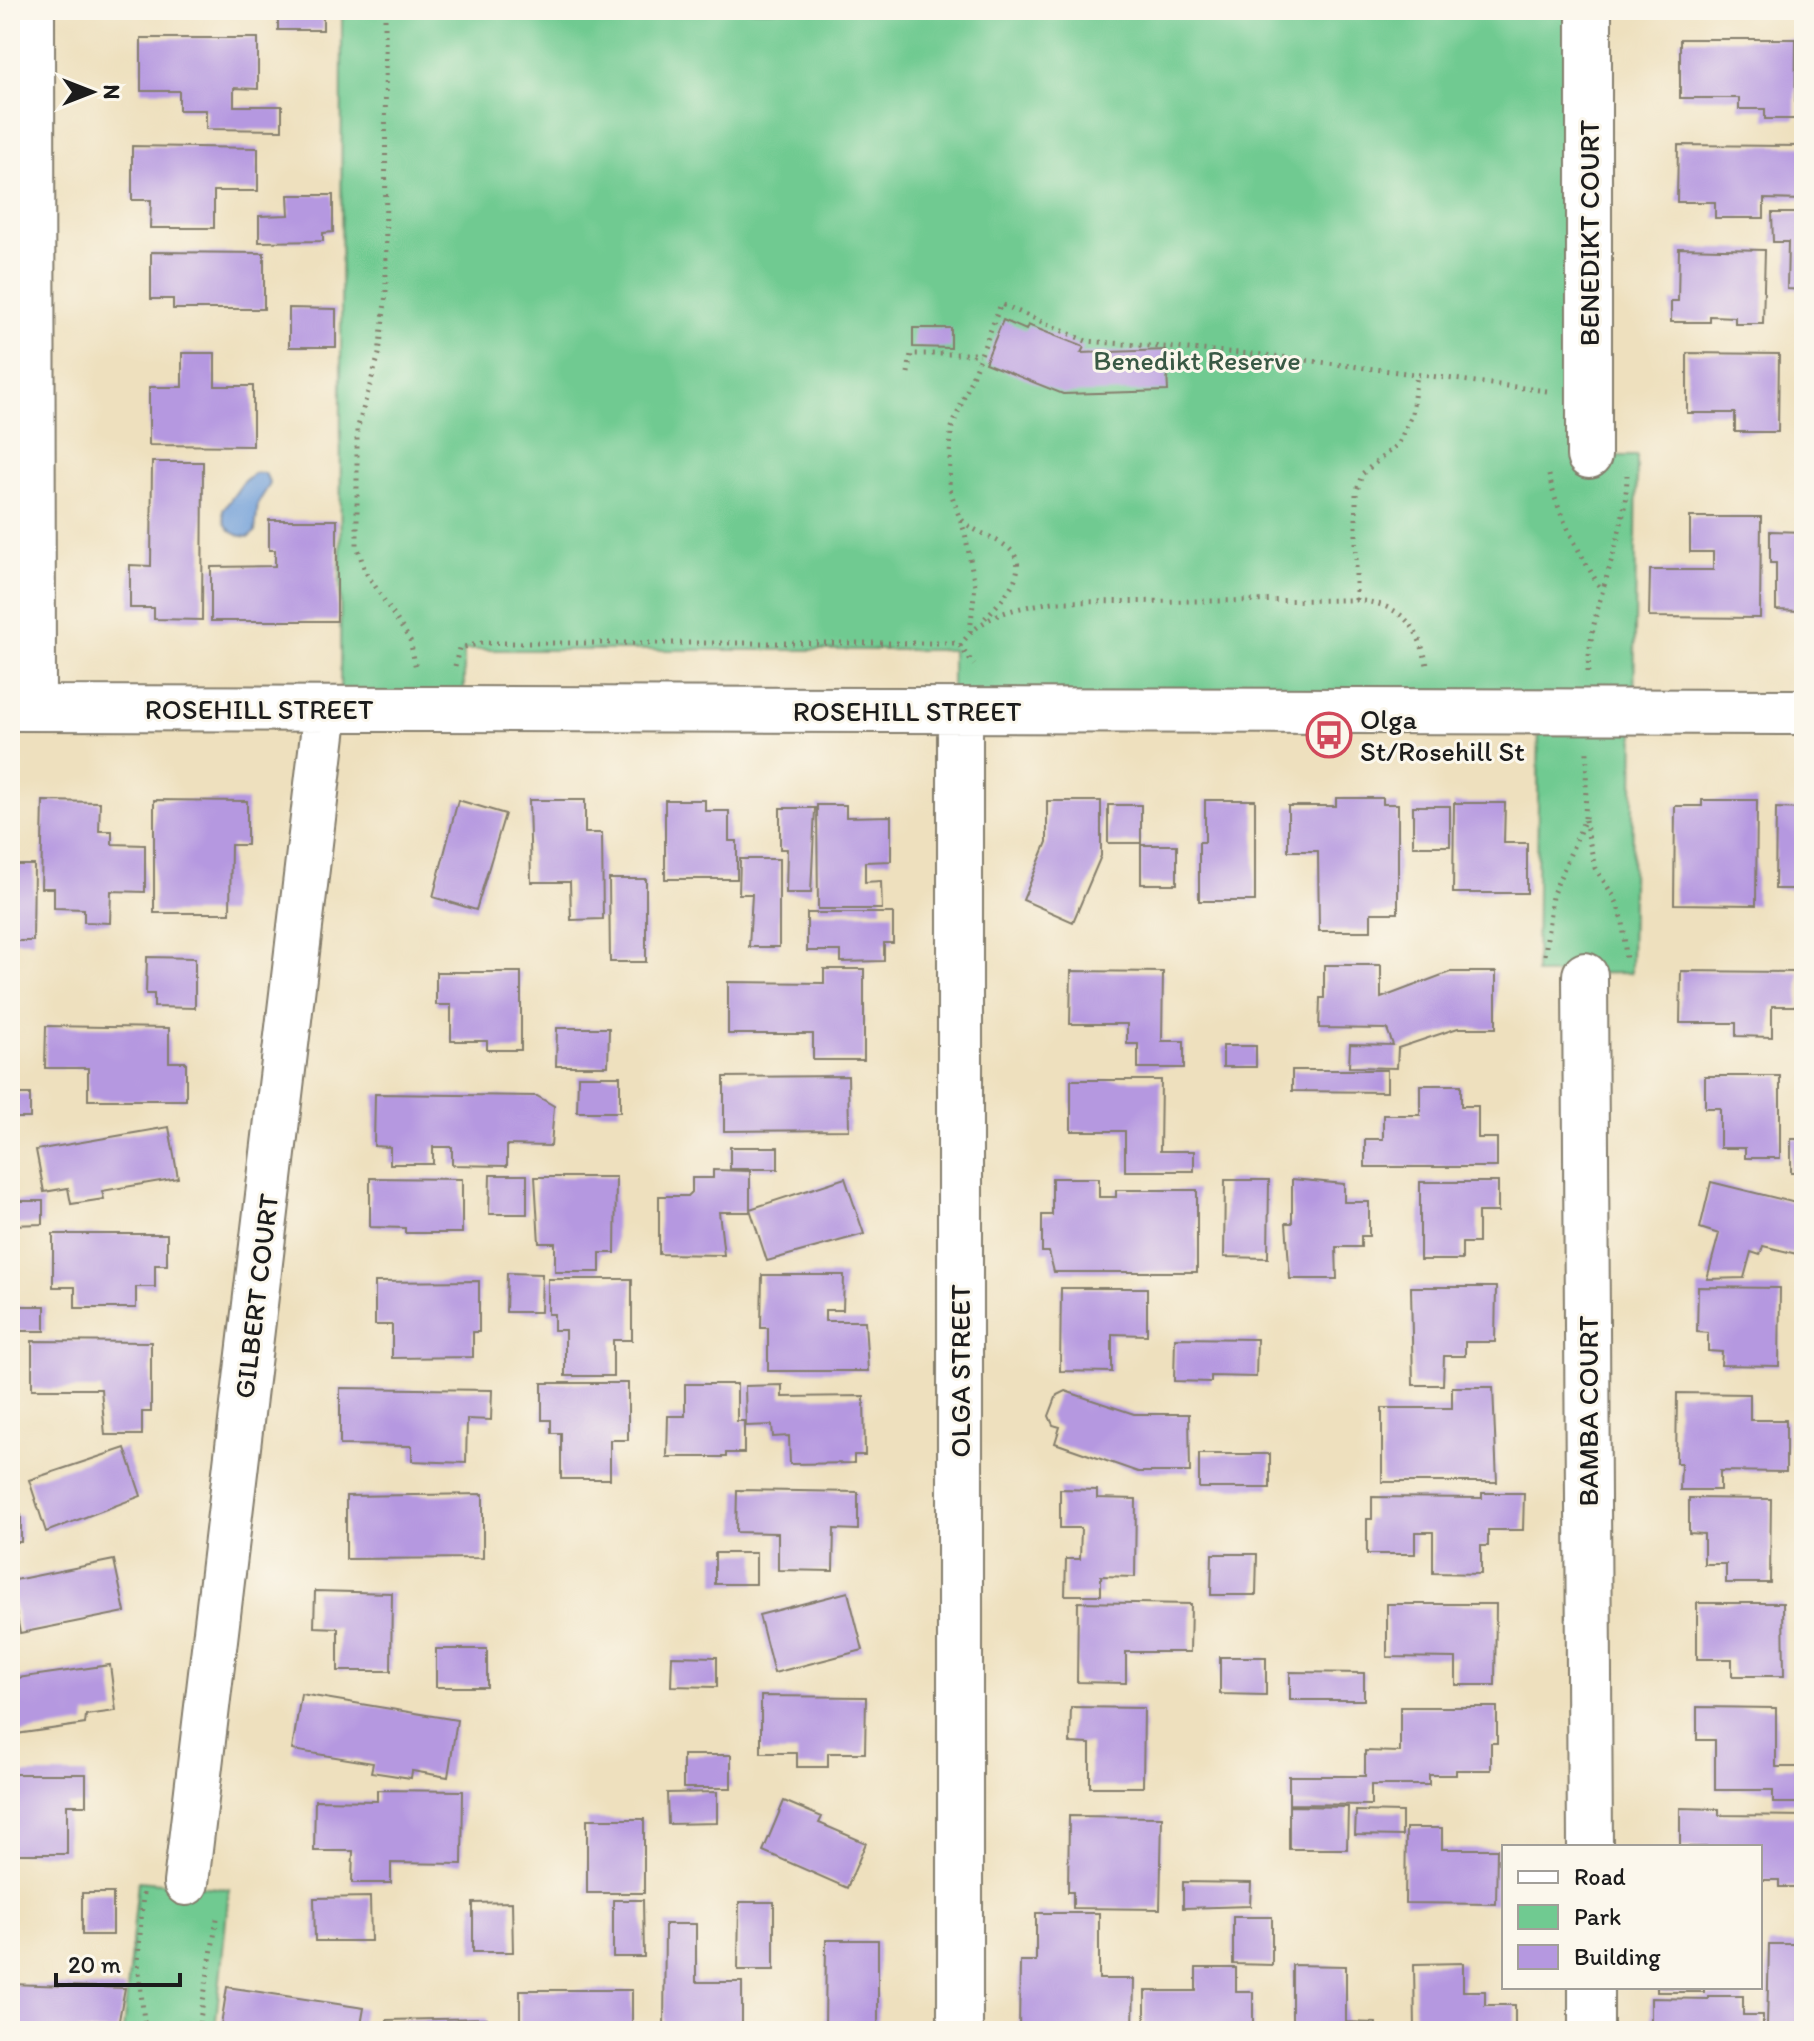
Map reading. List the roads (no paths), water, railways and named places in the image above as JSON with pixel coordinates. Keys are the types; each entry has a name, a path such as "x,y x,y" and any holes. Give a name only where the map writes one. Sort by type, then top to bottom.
{"street":[{"path":"22,708 32,10"},
{"name":"BENEDIKT COURT","path":"1589,10 1589,456"},
{"name":"ROSEHILL STREET","path":"22,708 1804,712"},
{"name":"GILBERT COURT","path":"186,1883 326,709"},
{"name":"OLGA STREET","path":"960,712 960,2031"},
{"name":"BAMBA COURT","path":"1585,975 1590,1845"},
{"path":"1591,1989 1591,2031"}],"water":[{"path":"255,473 265,473 270,484 258,503 255,532 249,537 233,532 227,526 223,510 245,480"}],"place":[{"name":"Olga St/Rosehill St","path":"1329,735"}],"park label":[{"name":"Benedikt Reserve","path":"1197,360"}]}
